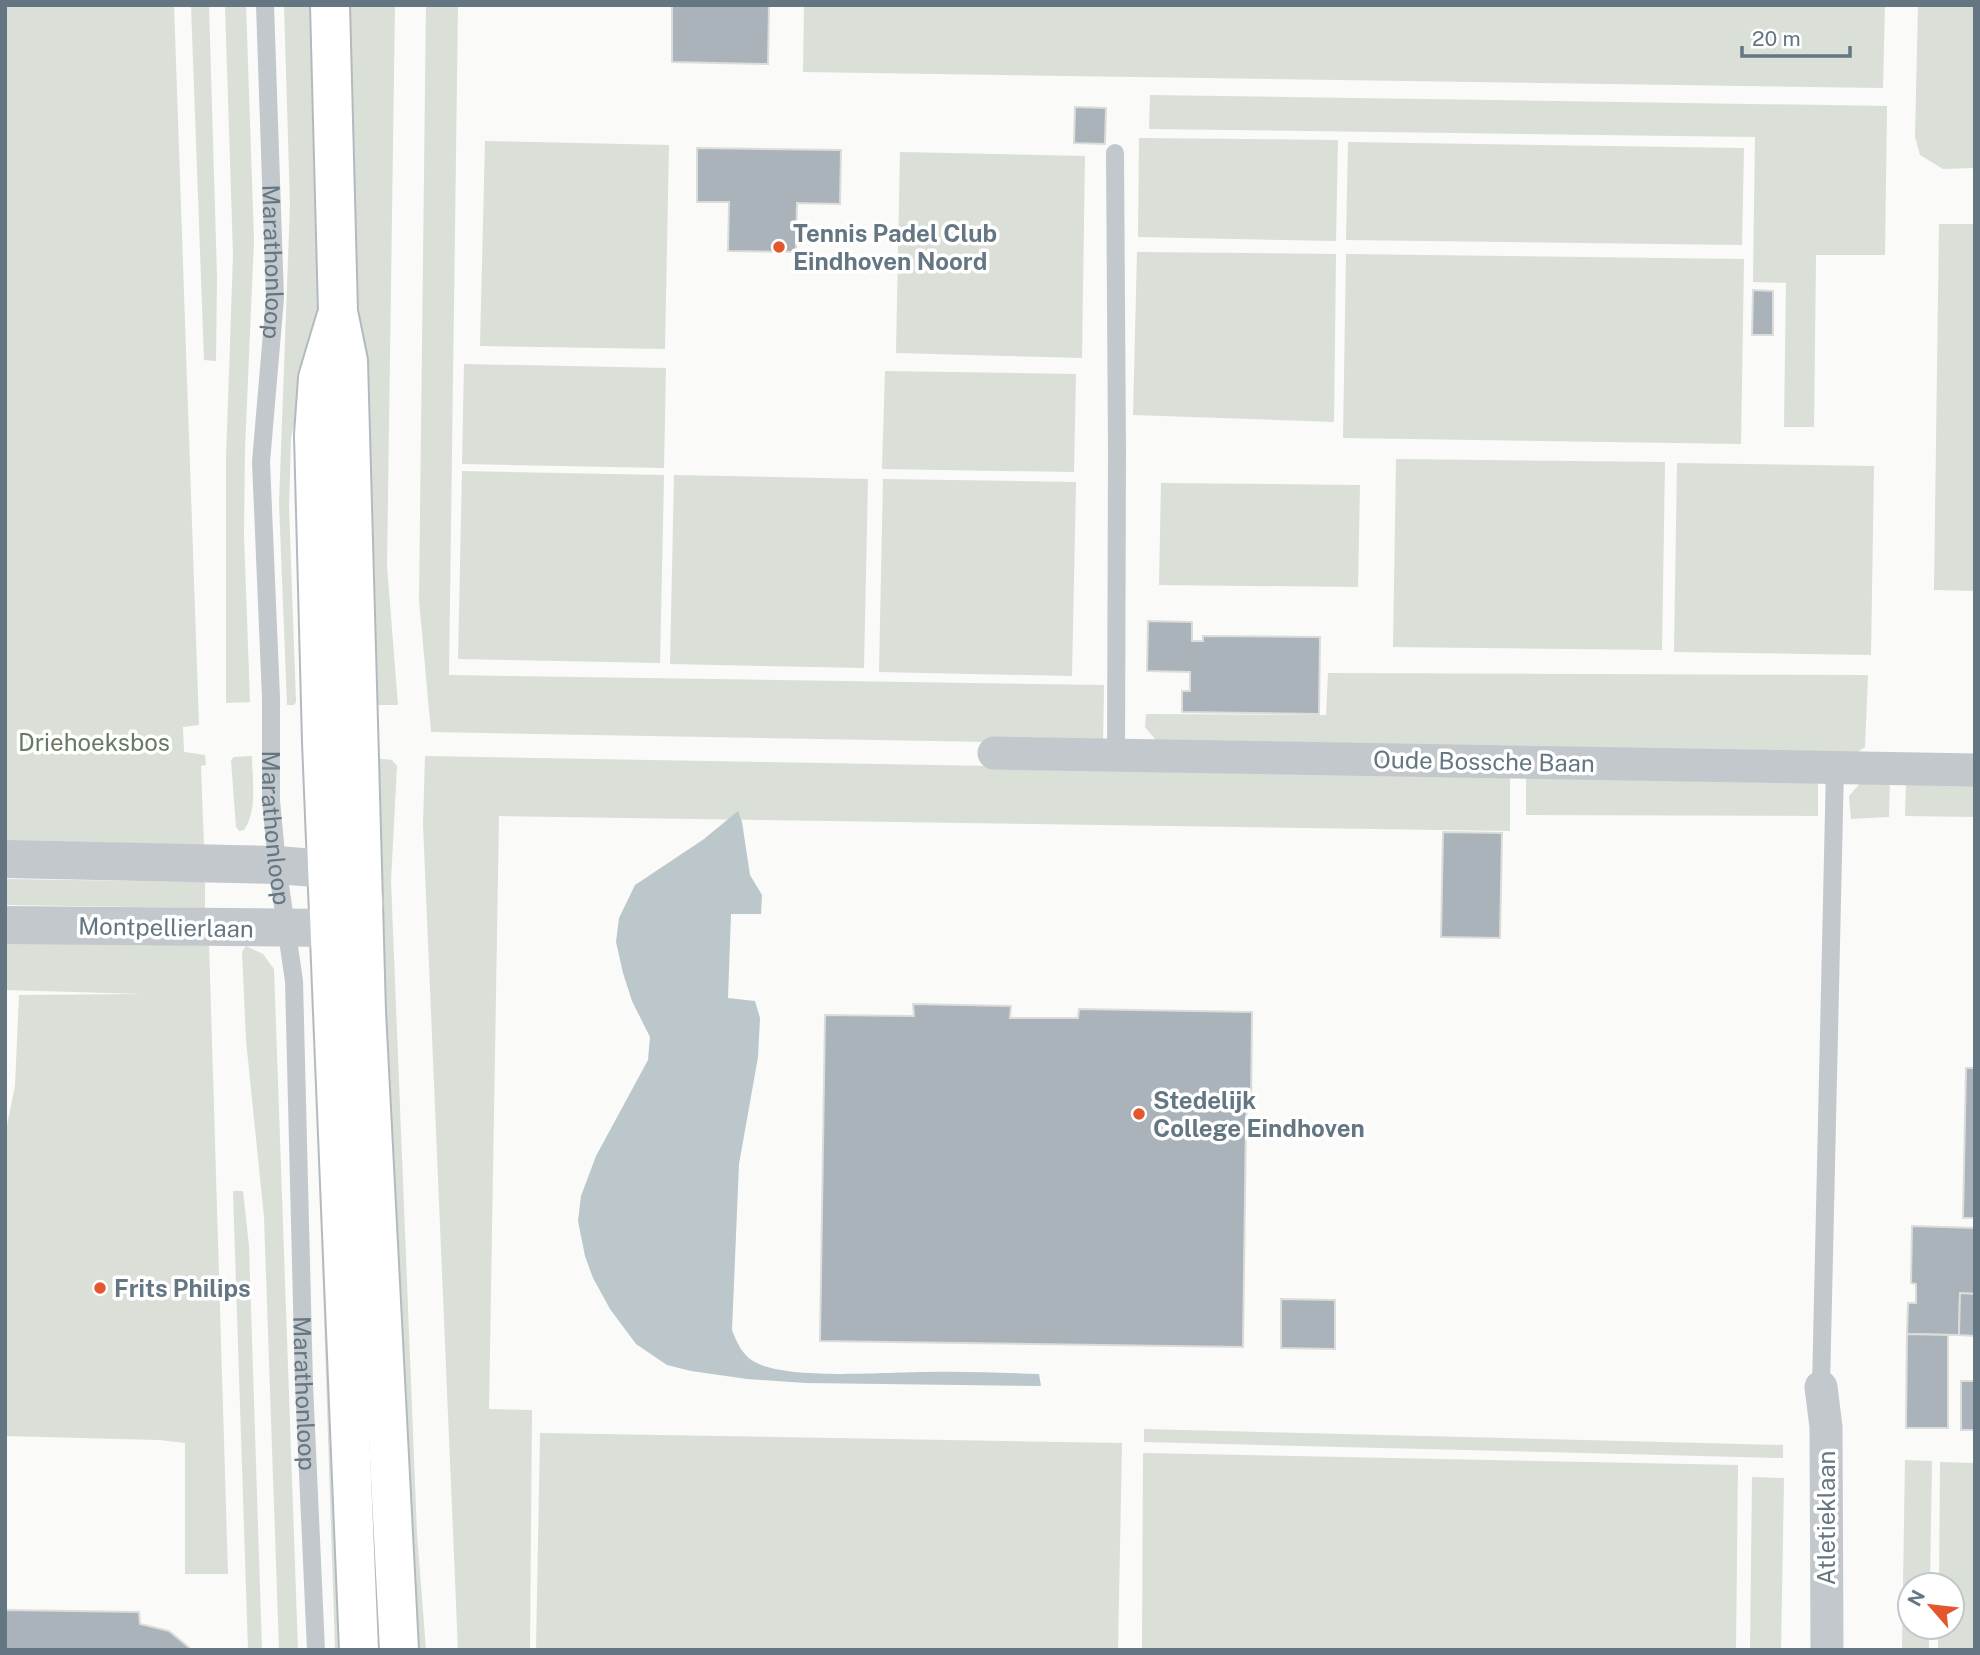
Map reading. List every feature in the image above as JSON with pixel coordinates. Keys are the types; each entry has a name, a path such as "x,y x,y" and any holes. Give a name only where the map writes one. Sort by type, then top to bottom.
{"main road":[{"name":"Marathonloop","path":"330,5 338,312 348,361 366,1012 398,1650"},
{"name":"Marathonloop","path":"338,312 318,378 314,435 359,1650"}],"street":[{"name":"Oude Bossche Baan","path":"994,753 1975,770"},
{"path":"5,859 277,864 328,869 365,902 331,928"},
{"name":"Montpellierlaan","path":"5,925 331,928"},
{"name":"Atletieklaan","path":"1821,1387 1826,1427 1827,1650"}],"lane":[{"name":"Marathonloop","path":"265,5 275,298 261,462 271,698 271,800 277,864 294,981 304,1384 316,1650"},
{"path":"1115,153 1116,755"},
{"path":"1821,1387 1835,767"}],"green space":[{"name":"Driehoeksbos","path":"5,5 174,5 199,725 183,727 184,752 205,755 206,765 201,766 204,847 5,844"},
{"path":"191,5 209,5 217,277 216,361 204,360"},
{"path":"225,5 246,5 254,240 244,536 250,702 226,703 226,459 233,255"},
{"path":"284,5 313,5 320,296 316,327 291,438 289,507 294,705 287,705 279,503 290,205"},
{"path":"348,5 395,5 387,566 398,705 371,705"},
{"path":"426,5 458,5 449,675 1104,685 1103,744 431,732 419,600"},
{"path":"804,5 1885,5 1883,88 803,72"},
{"path":"1918,5 1975,5 1975,168 1943,169 1920,155 1915,137"},
{"path":"1150,95 1887,106 1885,255 1816,255 1814,427 1784,427 1786,283 1753,282 1755,137 1149,129"},
{"path":"1139,138 1338,140 1336,241 1138,237"},
{"path":"485,141 669,145 665,349 480,346"},
{"path":"1348,142 1744,148 1742,245 1346,240"},
{"path":"900,152 1085,156 1082,358 896,353"},
{"path":"1939,224 1975,224 1975,591 1934,590"},
{"path":"1137,252 1336,254 1334,422 1133,415"},
{"path":"1346,254 1744,259 1741,444 1343,438"},
{"path":"464,364 666,368 664,468 462,464"},
{"path":"885,371 1076,374 1074,472 882,469"},
{"path":"1396,459 1665,462 1662,650 1393,647"},
{"path":"1677,463 1874,466 1871,655 1674,652"},
{"path":"462,471 664,475 660,663 458,659"},
{"path":"674,475 868,479 864,668 670,664"},
{"path":"883,479 1076,482 1072,676 879,672"},
{"path":"1161,483 1360,485 1358,587 1159,585"},
{"path":"1328,673 1868,675 1865,747 1851,757 1160,745 1145,727 1146,714 1326,715"},
{"path":"252,756 251,813 244,830 239,831 236,827 231,760 234,757"},
{"path":"425,756 1510,775 1510,831 499,816 489,1409 532,1410 530,1650 458,1650 423,824"},
{"path":"373,758 392,760 397,766 391,881 417,1533 426,1650 409,1650"},
{"path":"1526,774 1818,780 1818,816 1526,815"},
{"path":"1890,779 1889,817 1851,819 1849,796 1863,780"},
{"path":"1906,781 1975,782 1975,817 1905,816"},
{"path":"5,879 205,882 205,908 5,905"},
{"name":"Frits Philips","path":"5,941 209,943 228,1574 185,1574 185,1443 5,1436 5,1135 15,1086 19,995 143,994 5,990"},
{"path":"246,946 263,954 274,969 298,1650 279,1650 264,1217 246,1040 242,952"},
{"path":"320,1037 347,1650 335,1650 315,1039"},
{"path":"233,1191 243,1191 249,1246 262,1650 248,1650"},
{"path":"1144,1429 1783,1445 1783,1458 1144,1442"},
{"path":"540,1433 1122,1443 1118,1650 536,1650"},
{"path":"1143,1453 1738,1465 1736,1650 1142,1650"},
{"path":"1905,1460 1932,1461 1930,1571 1903,1571"},
{"path":"1940,1462 1975,1463 1975,1650 1938,1650 1938,1641 1966,1641 1966,1571 1939,1571"},
{"path":"1752,1477 1784,1478 1781,1650 1750,1650"},
{"path":"1902,1641 1929,1641 1929,1650 1902,1650"}],"shaded area":[{"path":"738,811 750,875 762,895 761,914 731,914 728,998 755,1001 760,1018 758,1057 739,1164 732,1330 738,1345 757,1363 792,1372 1039,1374 1041,1386 806,1383 747,1379 691,1371 667,1365 636,1344 610,1309 593,1278 585,1256 578,1221 581,1196 596,1156 648,1060 650,1037 632,1001 623,973 616,942 619,918 635,885 704,839"}],"building":[{"path":"672,5 769,5 768,64 672,62"},
{"path":"1075,107 1106,108 1105,144 1074,143"},
{"path":"697,148 841,150 840,204 797,203 796,252 728,251 729,202 697,202"},
{"path":"1753,290 1773,291 1773,335 1752,335"},
{"path":"1148,621 1192,622 1192,641 1203,641 1203,636 1320,637 1319,714 1182,712 1182,691 1190,691 1190,672 1147,671"},
{"path":"1443,832 1502,833 1500,938 1441,937"},
{"path":"913,1004 1011,1006 1010,1018 1078,1018 1079,1009 1252,1012 1251,1110 1247,1110 1246,1118 1243,1347 820,1341 825,1015 914,1016"},
{"path":"1966,1068 1975,1068 1975,1218 1963,1218"},
{"path":"1912,1226 1975,1228 1975,1294 1960,1293 1959,1335 1907,1334 1908,1303 1916,1303 1916,1284 1911,1283"},
{"path":"1960,1293 1975,1294 1975,1336 1959,1335"},
{"path":"1281,1299 1335,1300 1335,1349 1281,1348"},
{"path":"1907,1334 1948,1335 1948,1428 1906,1428"},
{"path":"1961,1381 1975,1381 1975,1430 1961,1430"},
{"path":"5,1610 139,1612 140,1624 169,1631 192,1650 5,1650"}],"place":[{"name":"Tennis Padel Club Eindhoven Noord","path":"779,247"},
{"name":"Stedelijk College Eindhoven","path":"1139,1114"},
{"name":"Frits Philips","path":"100,1288"}]}
